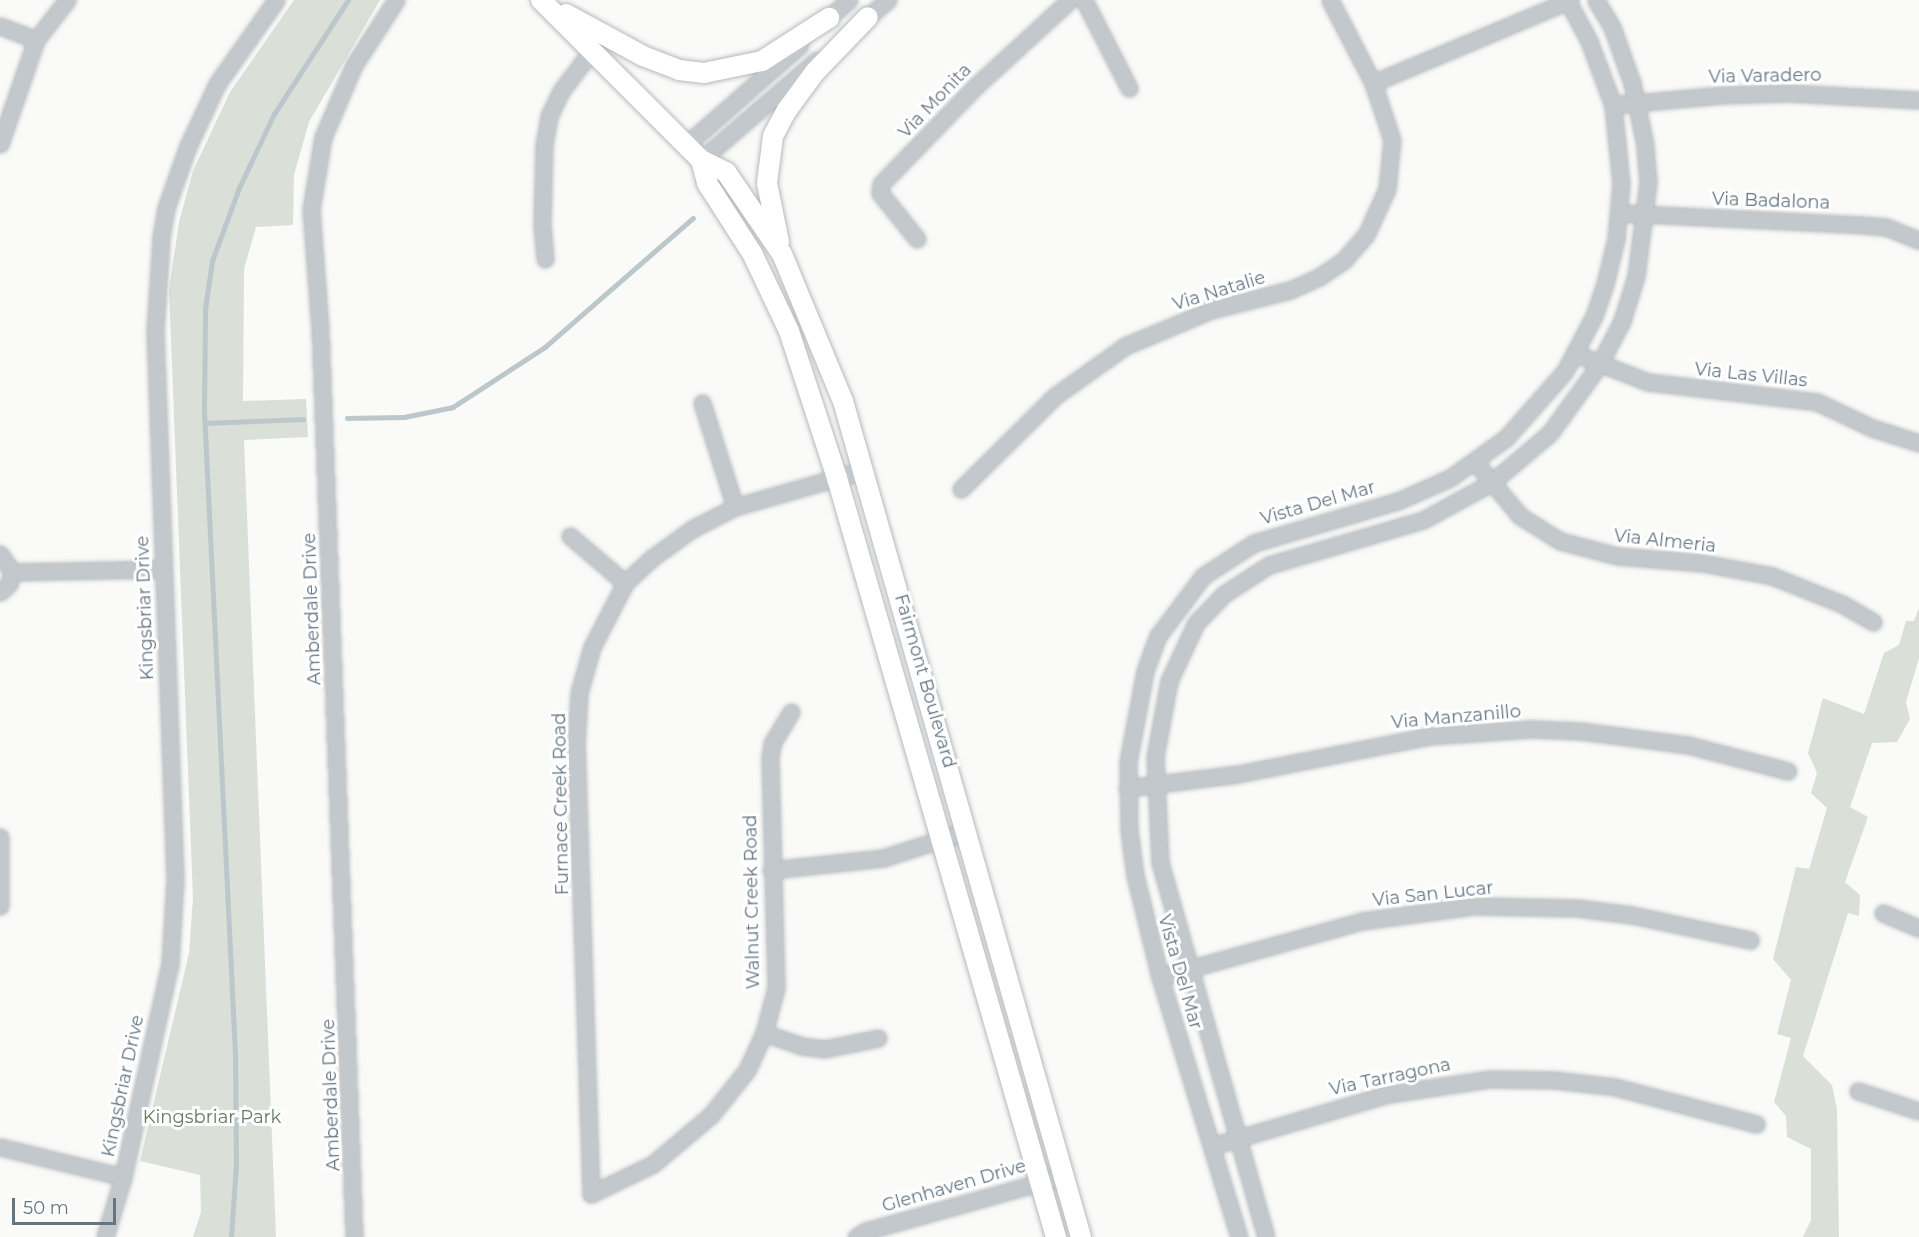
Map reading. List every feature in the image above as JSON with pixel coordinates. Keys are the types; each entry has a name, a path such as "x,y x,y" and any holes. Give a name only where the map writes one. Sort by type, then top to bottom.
{"main road":[{"path":"542,1 643,56 679,70 704,73 762,61 829,18"},
{"name":"Fairmont Boulevard","path":"542,1 593,49 701,160 726,172 782,254 824,346 864,470 1081,1237"},
{"path":"782,254 767,183 773,136 787,110 815,72 868,17"},
{"name":"Fairmont Boulevard","path":"701,160 707,183 752,253 789,331 837,478 1056,1237"}],"street":[{"path":"0,144 36,40 67,0"},
{"name":"Kingsbriar Drive","path":"105,1237 123,1178 170,964 175,827 162,569 155,331 166,208 188,146 217,84 276,0"},
{"name":"Amberdale Drive","path":"354,1237 320,329 311,210 323,137 354,65 396,0"},
{"path":"687,144 849,0"},
{"path":"701,160 888,0"},
{"name":"Via Monita","path":"917,239 880,193 880,184 984,79 1070,0"},
{"path":"1084,0 1129,88"},
{"path":"1330,0 1373,82 1568,0"},
{"name":"Vista Del Mar","path":"1239,1237 1160,977 1135,875 1127,788 1135,710 1144,671 1158,636 1203,576 1254,543 1398,501 1476,463 1538,404 1576,354 1605,284 1620,213 1620,163 1612,105 1589,41 1568,0"},
{"name":"Vista Del Mar","path":"1266,1237 1187,968 1160,862 1153,786 1160,722 1176,662 1196,623 1224,594 1269,565 1423,520 1491,483 1550,433 1599,365 1634,285 1647,214 1645,145 1637,102 1624,56 1596,0"},
{"path":"0,26 36,40"},
{"path":"545,259 542,214 544,145 549,116 561,91 593,49"},
{"name":"Via Natalie","path":"962,489 1055,396 1125,346 1211,310 1290,290 1319,277 1344,260 1366,235 1380,211 1391,164 1386,115 1373,82"},
{"name":"Via Varadero","path":"1612,105 1788,93 1919,100"},
{"name":"Via Badalona","path":"1620,213 1887,227 1919,240"},
{"name":"Via Las Villas","path":"1576,354 1599,365 1674,386 1800,398 1919,443"},
{"path":"702,403 735,507"},
{"name":"Via Almeria","path":"1476,463 1520,516 1560,542 1617,556 1702,563 1773,576 1842,604 1873,622"},
{"name":"Furnace Creek Road","path":"591,1194 576,745 579,693 592,647 625,584 652,558 692,529 735,507 864,470"},
{"path":"570,536 625,584"},
{"path":"0,554 12,572 9,584 0,592"},
{"path":"12,572 162,569"},
{"name":"Walnut Creek Road","path":"591,1194 653,1164 711,1115 747,1070 764,1033 776,988 771,870 770,758 772,744 790,712"},
{"name":"Via Manzanillo","path":"1127,788 1238,774 1430,736 1532,729 1590,732 1688,745 1788,771"},
{"path":"771,870 883,858 967,831"},
{"path":"0,837 0,906"},
{"name":"Via San Lucar","path":"1160,977 1362,921 1475,906 1588,909 1681,924 1750,940"},
{"path":"1883,913 1919,928"},
{"path":"764,1033 801,1046 824,1049 878,1038"},
{"name":"Via Tarragona","path":"1212,1146 1389,1094 1489,1079 1554,1080 1615,1087 1756,1124"},
{"path":"1858,1091 1919,1111"},
{"path":"0,1147 123,1178"},
{"name":"Glenhaven Drive","path":"856,1237 866,1231 1063,1176"}],"green space":[{"name":"Kingsbriar Park","path":"294,0 380,0 309,122 294,175 293,225 256,227 244,269 243,401 306,399 308,437 244,440 276,1237 193,1237 201,1212 200,1175 140,1161 189,953 193,898 169,290 179,222 193,171 230,92"},
{"path":"1919,608 1919,658 1906,702 1910,719 1897,742 1872,743 1850,807 1868,817 1845,882 1860,895 1859,916 1848,913 1803,1056 1832,1085 1837,1109 1839,1237 1803,1237 1811,1220 1811,1149 1787,1137 1786,1116 1774,1102 1791,1038 1777,1034 1791,980 1773,959 1796,867 1809,869 1827,808 1811,793 1817,773 1808,753 1823,698 1864,714 1884,653 1899,645 1906,621 1914,621"}],"waterway":[{"path":"231,1237 236,1166 235,1054 204,412 205,309 212,261 239,188 274,114 348,0"},
{"path":"347,418 404,417 453,407 545,347 693,218"},
{"path":"205,423 303,419"}]}
